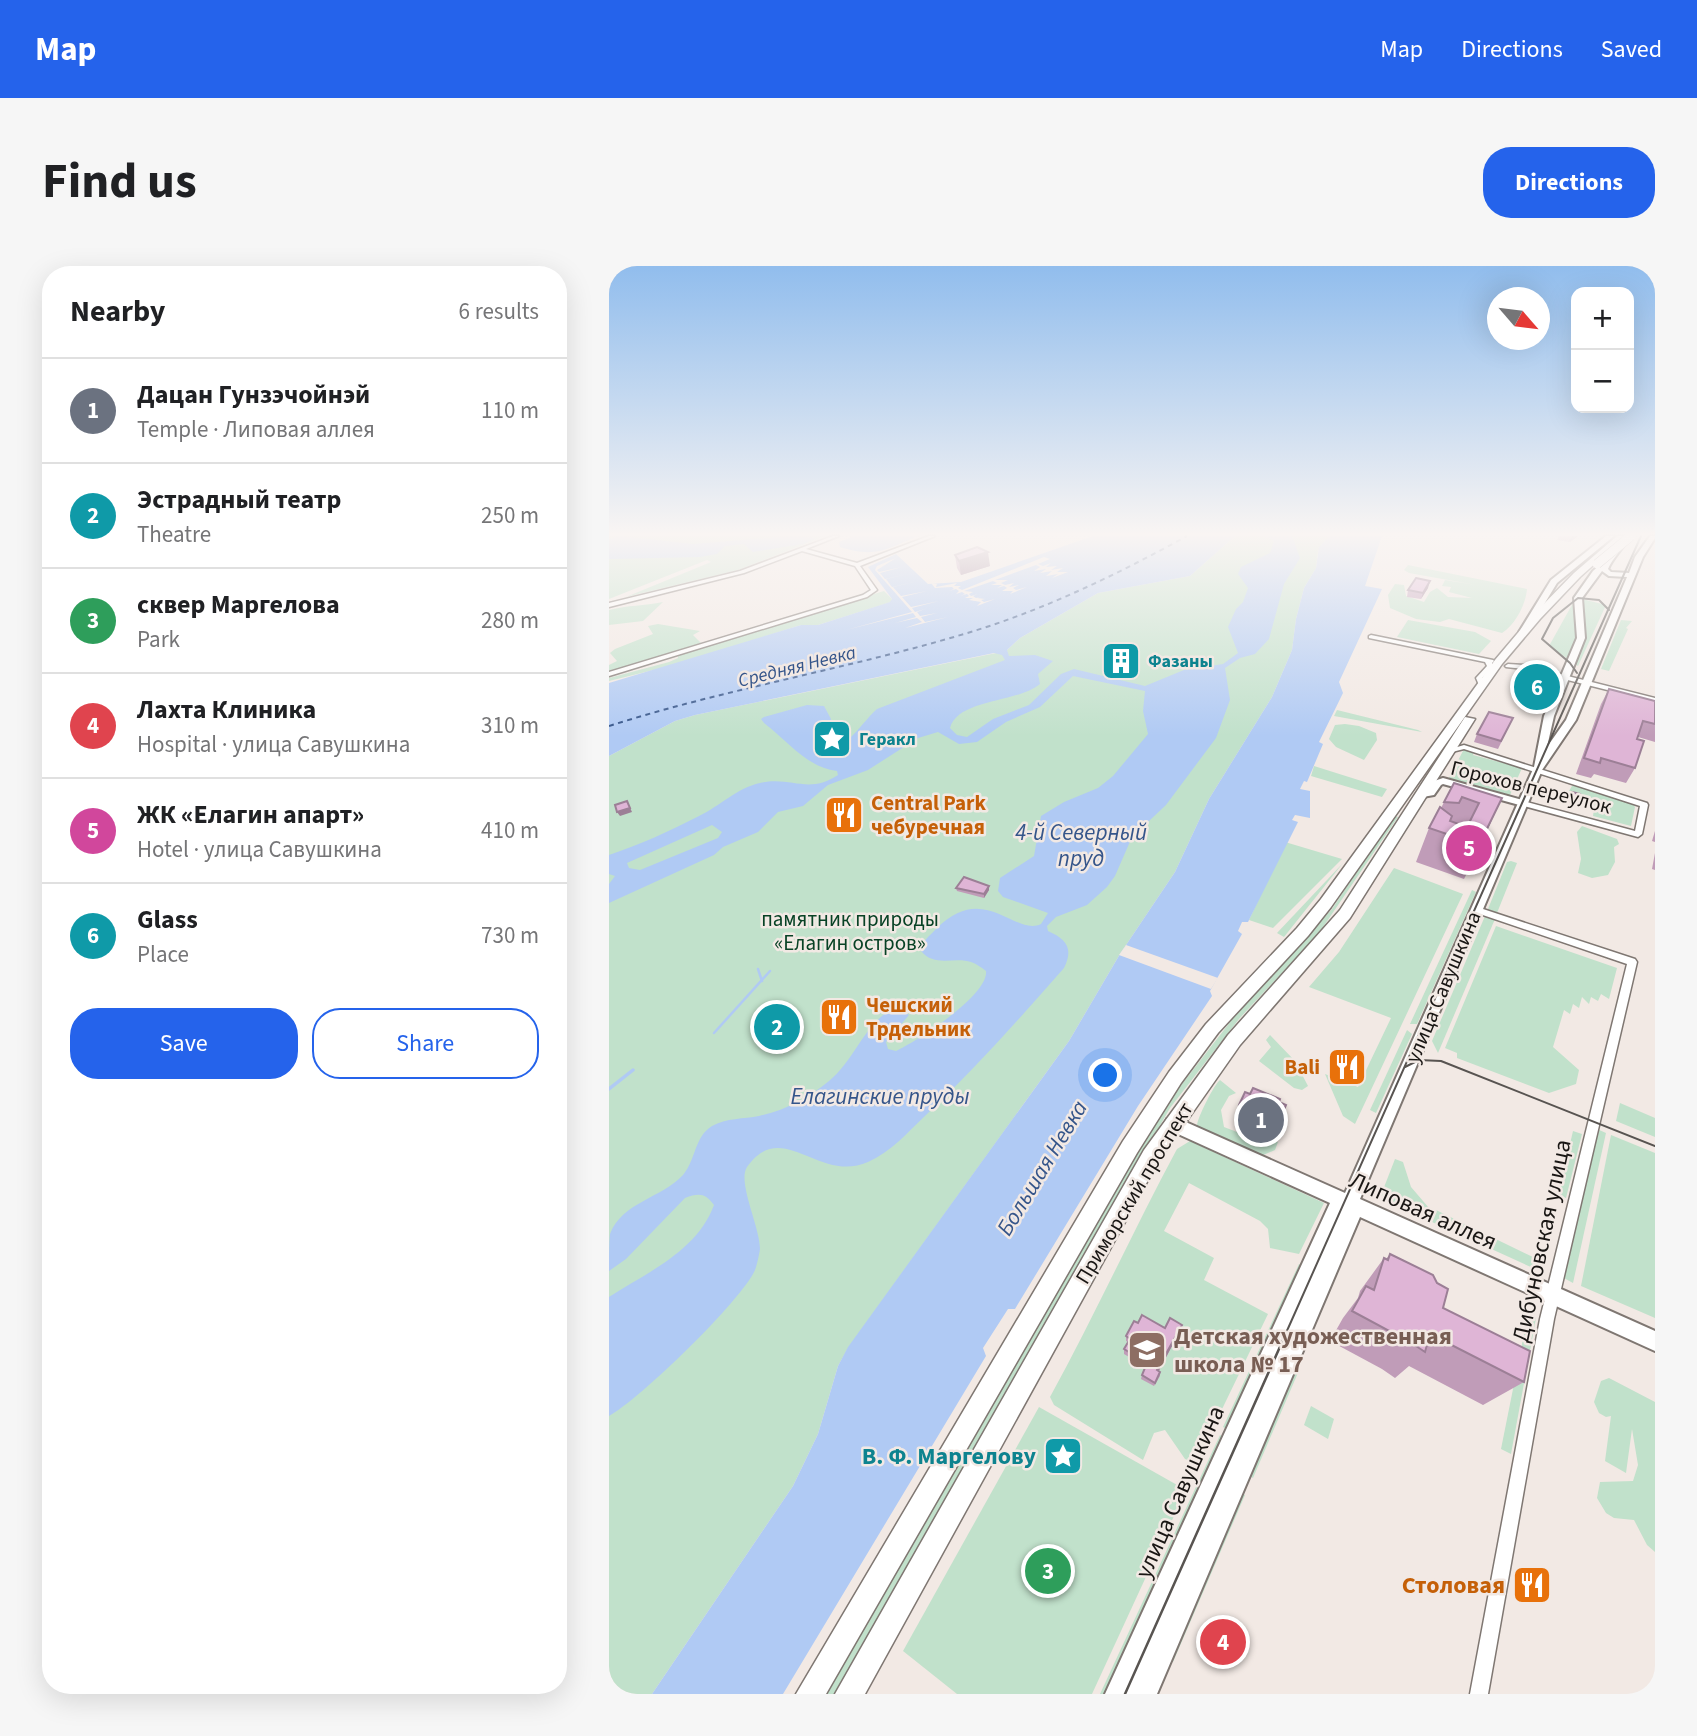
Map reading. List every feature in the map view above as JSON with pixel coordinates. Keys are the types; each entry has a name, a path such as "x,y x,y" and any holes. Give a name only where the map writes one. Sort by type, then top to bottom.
{"main road":[{"name":"Приморский проспект","path":"849,1694 1151,1156 1234,1040 1345,914 1448,751 1460,743 1487,691 1541,603"},
{"name":"Приморский проспект","path":"1523,633 1552,603"},
{"name":"Приморский проспект","path":"810,1694 1115,1171 1163,1095 1226,1012 1324,906 1481,684 1517,656 1555,603"},
{"name":"улица Савушкина","path":"1144,1694 1352,1214 1349,1204 1537,771 1545,730 1581,638 1578,603"},
{"name":"улица Савушкина","path":"1537,771 1563,736 1619,603"},
{"name":"Липовая аллея","path":"1173,1124 1655,1341"},
{"name":"улица Савушкина","path":"1118,1694 1337,1207 1349,1204"}],"street":[{"path":"609,674 841,603"},
{"path":"1371,637 1566,676 1655,698"},
{"path":"1517,656 1529,665 1566,676"},
{"path":"1481,684 1479,678 1490,666 1487,661"},
{"name":"Горохов переулок","path":"1420,796 1431,793 1437,783 1443,781 1638,834 1644,804 1537,771 1460,743"},
{"name":"Дибуновская улица","path":"1477,909 1632,962 1552,1296 1479,1694"}],"green space":[{"path":"662,603 643,621 609,625 609,610"},
{"path":"846,603 889,603 818,625 801,625 678,664 609,681 609,678 669,662 678,658 678,654"},
{"name":"памятник природы «Елагин остров»","path":"1081,603 1300,603 1292,650 1272,697 1209,799 1175,872 1120,954 1069,1041 848,1348 838,1366 818,1434 793,1486 652,1694 609,1694 609,756 675,721 695,715 1006,651 1020,638"},
{"path":"1389,603 1524,603 1515,620 1502,633 1449,619 1440,622 1416,619 1390,608"},
{"path":"1573,603 1578,633 1568,659 1549,646"},
{"path":"1582,603 1606,605 1578,666 1575,664 1586,634"},
{"path":"1408,620 1475,632 1491,641 1479,654 1397,637"},
{"path":"1621,620 1632,621 1626,628 1628,629 1609,671 1601,669"},
{"path":"658,624 700,631 693,635 701,643 609,672 609,665 617,661 610,653 653,634 648,626"},
{"path":"1337,710 1418,730 1422,732 1334,716"},
{"path":"1345,724 1376,733 1377,740 1364,760 1336,747 1329,739 1335,725"},
{"path":"1464,749 1474,752 1473,755 1522,768 1510,795 1449,778"},
{"path":"1314,766 1387,789 1382,797 1311,776"},
{"path":"1577,785 1632,803 1635,807 1631,826 1593,816 1595,801 1569,791 1572,786"},
{"path":"1394,816 1398,817 1319,933 1239,1019 1170,1108 834,1694 824,1694 1165,1106 1234,1017 1332,909"},
{"path":"1582,826 1617,839 1619,844 1614,847 1615,862 1608,875 1592,878 1578,873 1581,859 1577,832"},
{"path":"1285,842 1342,859 1273,928 1249,920"},
{"path":"1507,862 1517,863 1497,913 1488,909"},
{"path":"1343,863 1284,937 1277,933"},
{"path":"1394,868 1463,894 1355,1124 1343,1116 1325,1074 1358,1087 1391,1018 1309,987 1339,952"},
{"path":"1472,890 1476,892 1417,1024 1410,1024"},
{"path":"1485,916 1495,919 1438,1053 1432,1041"},
{"path":"1496,926 1617,968 1609,999 1601,994 1598,1001 1591,997 1589,1004 1582,997 1579,1008 1573,1004 1570,1014 1564,1010 1553,1047 1579,1070 1576,1084 1549,1093 1457,1058 1457,1053 1445,1048"},
{"path":"1407,1030 1412,1034 1376,1113 1370,1110"},
{"path":"1270,1035 1295,1061 1308,1086 1302,1090 1294,1088 1259,1061 1271,1047 1266,1040"},
{"path":"1220,1080 1236,1093 1229,1096 1221,1110 1224,1127 1263,1142 1278,1142 1275,1150 1261,1156 1197,1126 1214,1087"},
{"path":"1620,1103 1655,1118 1655,1137 1616,1121"},
{"path":"1597,1129 1606,1133 1573,1283 1562,1277"},
{"path":"1573,1131 1582,1134 1566,1198 1558,1195"},
{"path":"1611,1135 1655,1153 1655,1318 1581,1286"},
{"path":"1190,1141 1324,1203 1299,1254 1270,1248 1268,1229 1260,1221 1189,1183 1164,1231 1214,1258 1204,1280 1268,1314 1196,1463 1185,1459 1165,1430 1154,1433 1143,1460 1054,1405 1050,1397 1177,1149"},
{"path":"1395,1159 1403,1162 1411,1187 1429,1208 1425,1219 1385,1201 1381,1195"},
{"path":"1436,1210 1535,1258 1533,1268 1432,1222"},
{"path":"1299,1264 1306,1268 1230,1431 1223,1427"},
{"path":"1528,1314 1536,1318 1511,1454 1501,1449"},
{"path":"1295,1357 1303,1361 1253,1478 1245,1473"},
{"path":"1609,1378 1655,1402 1655,1552 1647,1545 1634,1520 1614,1518 1606,1513 1597,1498 1600,1482 1633,1481 1638,1465 1632,1429 1626,1473 1605,1461 1611,1416 1606,1417 1599,1413 1594,1402 1601,1381"},
{"path":"1311,1406 1334,1419 1328,1439 1304,1425"},
{"path":"1039,1407 1186,1490 1092,1694 957,1694 903,1651"},
{"path":"1220,1435 1227,1440 1111,1694 1100,1694"},
{"path":"1238,1491 1245,1495 1173,1662 1168,1652"}],"water":[{"path":"888,603 1081,603 1020,638 1007,650 1009,656 1035,655 1053,661 1038,674 1040,684 1030,690 976,706 955,719 950,728 957,735 967,737 993,719 1029,705 1061,674 1074,669 1145,686 1184,670 1223,664 1238,653 1228,627 1236,609 1242,603 1279,603 1269,639 1255,654 1240,658 1225,668 1230,700 1216,738 1166,805 1132,837 1115,876 1107,887 1087,905 1056,917 1047,926 1048,931 1067,945 1068,955 1064,968 962,1080 899,1141 876,1158 850,1166 833,1165 788,1149 774,1148 760,1153 747,1167 745,1174 760,1249 755,1270 731,1303 688,1348 643,1391 609,1416 609,1297 684,1248 706,1221 714,1205 701,1195 685,1198 626,1259 609,1271 610,1234 616,1223 633,1207 683,1175 698,1142 712,1126 723,1121 759,1116 787,1107 829,1081 868,1031 886,1013 896,1007 909,1015 886,1042 888,1049 896,1051 950,1017 976,992 984,981 986,971 965,961 932,959 921,951 924,941 953,915 969,909 983,909 1031,926 1041,924 1048,913 1003,897 998,891 1000,878 1034,856 1041,816 1064,802 1098,788 1113,776 1148,734 1143,711 1145,691 1073,676 1040,707 1006,722 977,742 959,744 938,732 918,738 868,770 828,785 803,806 778,812 758,832 609,903 609,884 615,876 609,874 609,855 677,827 752,785 771,781 818,784 838,775 837,771 826,769 798,752 764,723 761,719 764,717 807,705 824,706 831,719 822,741 829,746 836,746 851,737 877,709 1005,660 1002,655 994,653 695,715 675,721 609,756 609,683 801,625 818,625","holes":["712,825 722,832 718,838 640,870 629,868 627,863"]},
{"name":"Большая Невка","path":"1300,603 1376,603 1339,682 1343,693 1319,742 1323,744 1307,782 1304,781 1300,789 1310,791 1310,818 1295,815 1292,820 1298,822 1248,922 1242,922 1238,931 1242,934 1210,991 1212,996 1138,1106 1015,1309 1008,1309 983,1348 986,1356 783,1694 652,1694 793,1486 818,1434 838,1366 848,1347 1069,1041 1120,954 1175,872 1209,799 1272,697 1292,650"}],"pier":[{"path":"904,603 911,607 933,603 912,608 915,612 925,609 917,612 920,616 937,613 921,617 925,622 948,617 905,628 922,622 917,618 895,623 916,617 913,613 846,630 912,612"},
{"path":"1126,945 1218,978 1211,989 1119,955"}],"building":[{"path":"1530,677 1550,682 1547,689 1527,684"},
{"path":"1609,689 1655,701 1655,724 1643,721 1637,739 1644,741 1635,768 1601,758 1600,763 1584,758"},
{"path":"1489,712 1513,718 1501,741 1477,734"},
{"path":"1454,783 1502,798 1479,845 1429,828 1440,807 1452,816 1450,821 1467,827 1479,803 1462,797 1459,803 1444,802"},
{"path":"1572,792 1580,794 1578,801 1570,799"},
{"path":"627,801 630,808 617,812 615,805"},
{"path":"964,877 989,886 984,894 956,888"},
{"path":"1253,1088 1280,1099 1279,1102 1286,1105 1278,1124 1271,1121 1269,1124 1242,1113 1245,1107 1239,1105 1245,1092 1250,1094"},
{"path":"1390,1254 1433,1275 1437,1283 1448,1289 1443,1308 1530,1351 1524,1382 1430,1334 1425,1352 1352,1311 1366,1286 1374,1290 1384,1258 1388,1260"},
{"name":"Детская художественная школа № 17","path":"1142,1315 1165,1328 1170,1318 1182,1325 1157,1370 1160,1372 1155,1383 1142,1375 1147,1363 1124,1349 1130,1339 1126,1336 1134,1321 1138,1323"}],"waterway":[{"path":"758,969 762,980"},
{"path":"762,980 770,971"},
{"path":"714,1033 762,980"},
{"path":"609,1089 633,1070"}],"ferry route":[{"path":"609,726 697,701 964,634 1050,603"}],"tram line":[{"path":"1572,603 1553,618 1542,639 1570,663 1577,673"},
{"path":"1602,603 1608,609"},
{"path":"1608,609 1611,603"},
{"path":"1286,1333 1608,609"},
{"path":"1405,1067 1419,1060 1441,1061 1655,1146"},
{"path":"1125,1694 1287,1331"}],"place":[{"name":"Фазаны","path":"1121,661"},
{"name":"Glass","path":"1537,687"},
{"name":"Геракл","path":"832,739"},
{"name":"Central Park чебуречная","path":"844,815"},
{"name":"ЖК «Елагин апарт»","path":"1469,848"},
{"name":"Чешский Трдельник","path":"839,1017"},
{"name":"Эстрадный театр","path":"777,1027"},
{"name":"Bali","path":"1347,1067"},
{"name":"Дацан Гунзэчойнэй","path":"1261,1120"},
{"name":"Детская художественная школа № 17","path":"1147,1350"},
{"name":"В. Ф. Маргелову","path":"1063,1456"},
{"name":"сквер Маргелова","path":"1048,1571"},
{"name":"Столовая","path":"1532,1585"},
{"name":"Лахта Клиника","path":"1223,1642"}],"water label":[{"name":"Средняя Невка","path":"797,667"},
{"name":"4-й Северный пруд","path":"1081,845"},
{"name":"Елагинские пруды","path":"880,1096"}]}
